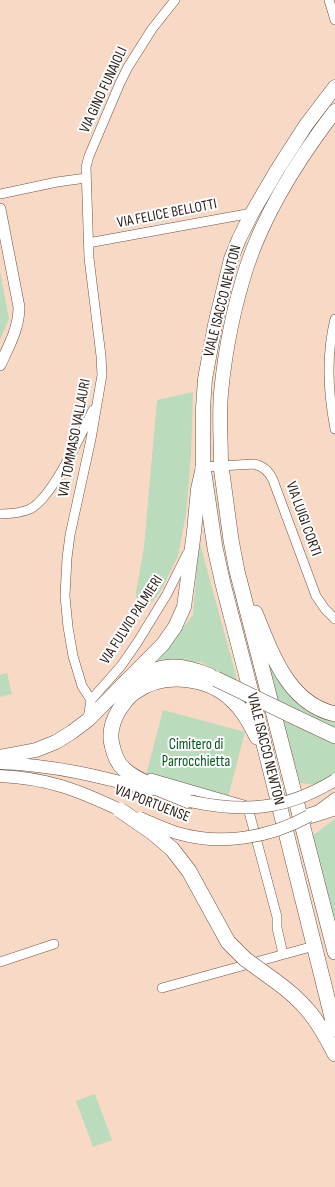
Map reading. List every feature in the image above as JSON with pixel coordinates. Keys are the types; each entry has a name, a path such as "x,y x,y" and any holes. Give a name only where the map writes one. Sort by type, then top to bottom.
{"highway":[{"name":"VIALE ISACCO NEWTON","path":"221,466 231,540 237,571 331,928 335,952"},
{"name":"VIALE ISACCO NEWTON","path":"203,467 210,517 223,584 335,1029"},
{"path":"237,571 278,666 287,681 302,698 316,707 335,714"},
{"path":"126,682 156,669 166,667 184,668 200,672 335,736"},
{"path":"189,801 144,782 126,772 116,758 111,741 112,725 116,715 126,701 145,685 162,680 186,679 216,689 233,701 246,718 267,757"},
{"path":"309,816 335,808"},
{"path":"120,810 152,832 172,850 192,877 228,942 245,959 294,996 317,1020 335,1054"}],"main road":[{"name":"VIALE ISACCO NEWTON","path":"203,467 202,448 204,390 215,325 231,259 252,213 284,157 335,87"},
{"name":"VIALE ISACCO NEWTON","path":"221,466 221,394 226,352 247,266 259,236 276,201 304,154 335,111"},
{"path":"0,757 21,754 47,746 64,738 88,720 163,644 170,635 181,617 184,607 188,585 198,485 203,467"},
{"name":"VIA PORTUENSE","path":"0,764 41,766 74,771 118,781 189,801 229,808 281,804 300,798 335,780"},
{"name":"VIA PORTUENSE","path":"0,776 29,778 44,781 78,791 120,810 178,833 216,839 240,838 270,832 293,824 309,816 335,799"}],"street":[{"name":"VIA GINO FUNAIOLI","path":"86,178 86,167 89,156 120,83 139,49 175,0"},
{"path":"330,0 335,20"},
{"path":"0,194 57,182 86,178"},
{"name":"VIA TOMMASO VALLAURI","path":"86,178 88,243 91,282 102,361 101,384 96,404 91,439 70,535 65,596 67,622 73,656 82,686 91,700"},
{"path":"0,209 19,307 18,322 15,334 0,365"},
{"name":"VIA FELICE BELLOTTI","path":"88,243 252,213"},
{"path":"335,319 330,346 329,370 330,393 335,429"},
{"path":"0,514 20,512 30,509 38,503 59,475 96,404"},
{"path":"202,448 221,448"},
{"name":"VIA LUIGI CORTI","path":"221,466 254,464 261,466 269,473 273,480 316,596 325,610 335,618"},
{"path":"203,467 221,466"},
{"name":"VIA FULVIO PALMIERI","path":"91,700 121,666 152,618 182,566 194,532"},
{"path":"88,720 91,700"},
{"path":"149,778 244,805 248,808 277,917 277,928 283,954"},
{"path":"0,962 54,944"},
{"path":"162,988 314,946"}],"green space":[{"path":"0,271 9,319 0,340"},
{"path":"193,392 191,456 186,514 178,556 160,592 138,618 136,592 144,547 157,400"},
{"path":"199,540 238,683 201,662 154,665 193,615"},
{"path":"259,642 277,679 318,713 335,716 335,729 277,699"},
{"path":"7,673 12,694 0,697 0,675"},
{"name":"Cimitero di Parrocchietta","path":"163,710 245,732 228,797 146,775"},
{"path":"282,720 335,744 335,787 300,783"},
{"path":"335,819 335,919 329,908 313,835"},
{"path":"95,1094 112,1140 93,1147 76,1101"}]}
